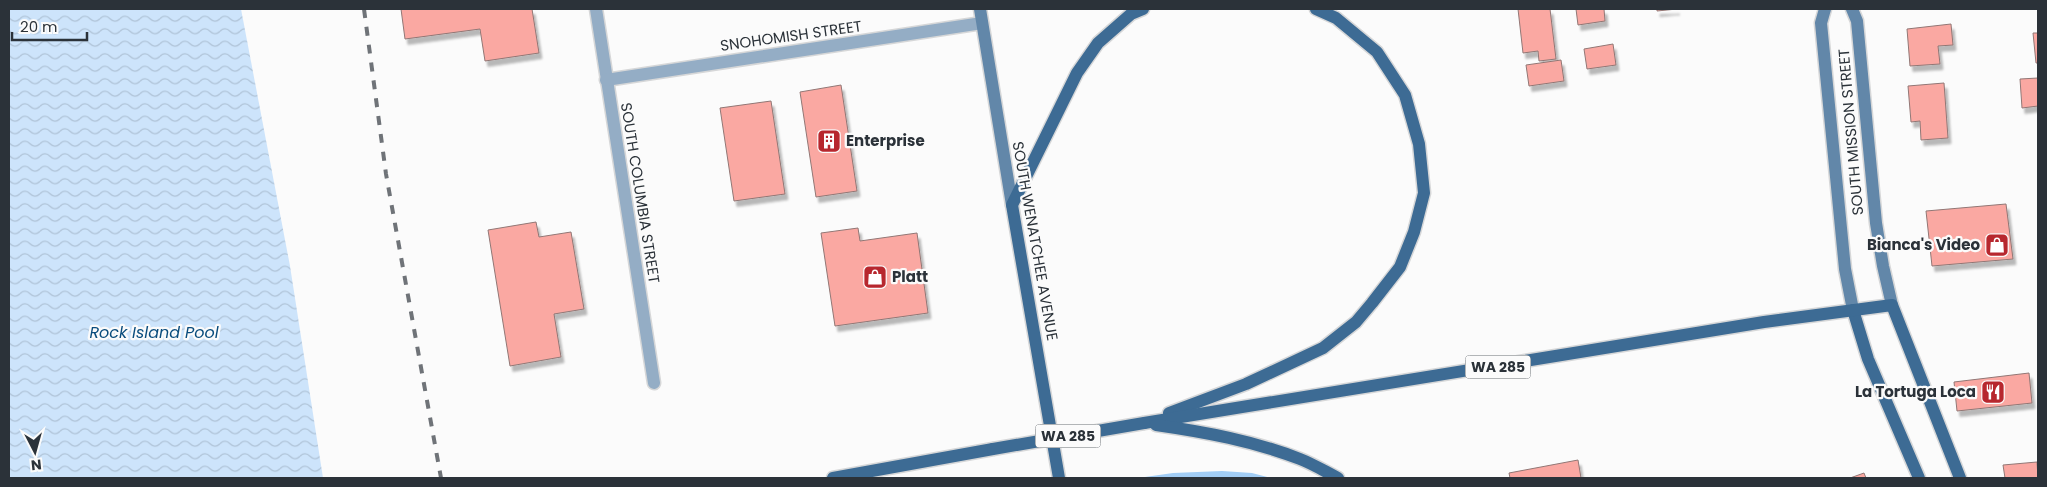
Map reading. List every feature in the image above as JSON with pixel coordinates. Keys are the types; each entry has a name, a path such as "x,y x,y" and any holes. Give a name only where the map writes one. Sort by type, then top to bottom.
{"main road":[{"name":"SOUTH WENATCHEE AVENUE","path":"980,9 1059,478"},
{"path":"1012,205 1077,73 1098,43 1131,14 1143,9"},
{"path":"1144,423 1246,384 1323,348 1356,322 1400,267 1414,232 1424,193 1419,144 1406,95 1377,52 1336,18 1316,9"},
{"name":"SOUTH MISSION STREET","path":"1825,9 1821,23 1845,269 1853,310 1868,359 1919,478"},
{"name":"SOUTH MISSION STREET","path":"1852,9 1857,21 1876,223 1883,266 1892,305 1960,478"},
{"name":"WA 285","path":"833,478 1144,423 1764,322 1892,305"},
{"path":"1144,423 1212,433 1269,448 1302,459 1338,478"}],"street":[{"name":"SOUTH COLUMBIA STREET","path":"596,9 654,383"},
{"name":"SNOHOMISH STREET","path":"606,80 982,23"}],"shaded area":[{"path":"1222,471 1252,473 1271,478 1138,478 1173,473"}],"water":[{"name":"Rock Island Pool","path":"9,9 241,9 290,266 323,478 9,478"}],"building":[{"path":"401,9 532,9 539,53 485,61 480,29 405,39"},
{"path":"1518,9 1550,9 1556,59 1539,61 1538,51 1523,53"},
{"path":"1576,9 1604,9 1605,21 1578,25"},
{"path":"1657,9 1677,9 1657,11"},
{"path":"1951,24 1953,45 1938,46 1940,64 1910,66 1907,29"},
{"path":"2033,33 2038,33 2038,63 2036,63"},
{"path":"1613,44 1616,65 1587,69 1584,49"},
{"path":"1561,60 1564,81 1529,86 1526,65"},
{"path":"2038,78 2038,106 2022,108 2020,79"},
{"path":"1944,83 1948,138 1921,140 1920,121 1911,122 1908,86"},
{"name":"Enterprise","path":"841,85 857,191 816,197 800,92"},
{"path":"771,101 785,194 734,201 720,108"},
{"path":"2006,204 2013,259 1932,266 1926,211"},
{"path":"536,222 539,237 571,232 584,309 554,314 561,357 510,366 488,230"},
{"name":"Platt","path":"858,228 860,241 917,233 928,313 835,326 821,233"},
{"name":"La Tortuga Loca","path":"2029,373 2032,403 1957,411 1954,382"},
{"path":"1578,460 1581,478 1510,478 1509,473"},
{"path":"2037,462 2038,478 2005,478 2003,465"},
{"path":"1864,473 1866,478 1850,478"}],"railway":[{"path":"364,9 386,174 441,478"}],"place":[{"name":"Enterprise","path":"829,141"},
{"name":"Bianca's Video","path":"1997,245"},
{"name":"Platt","path":"875,277"},
{"name":"La Tortuga Loca","path":"1993,392"}]}
